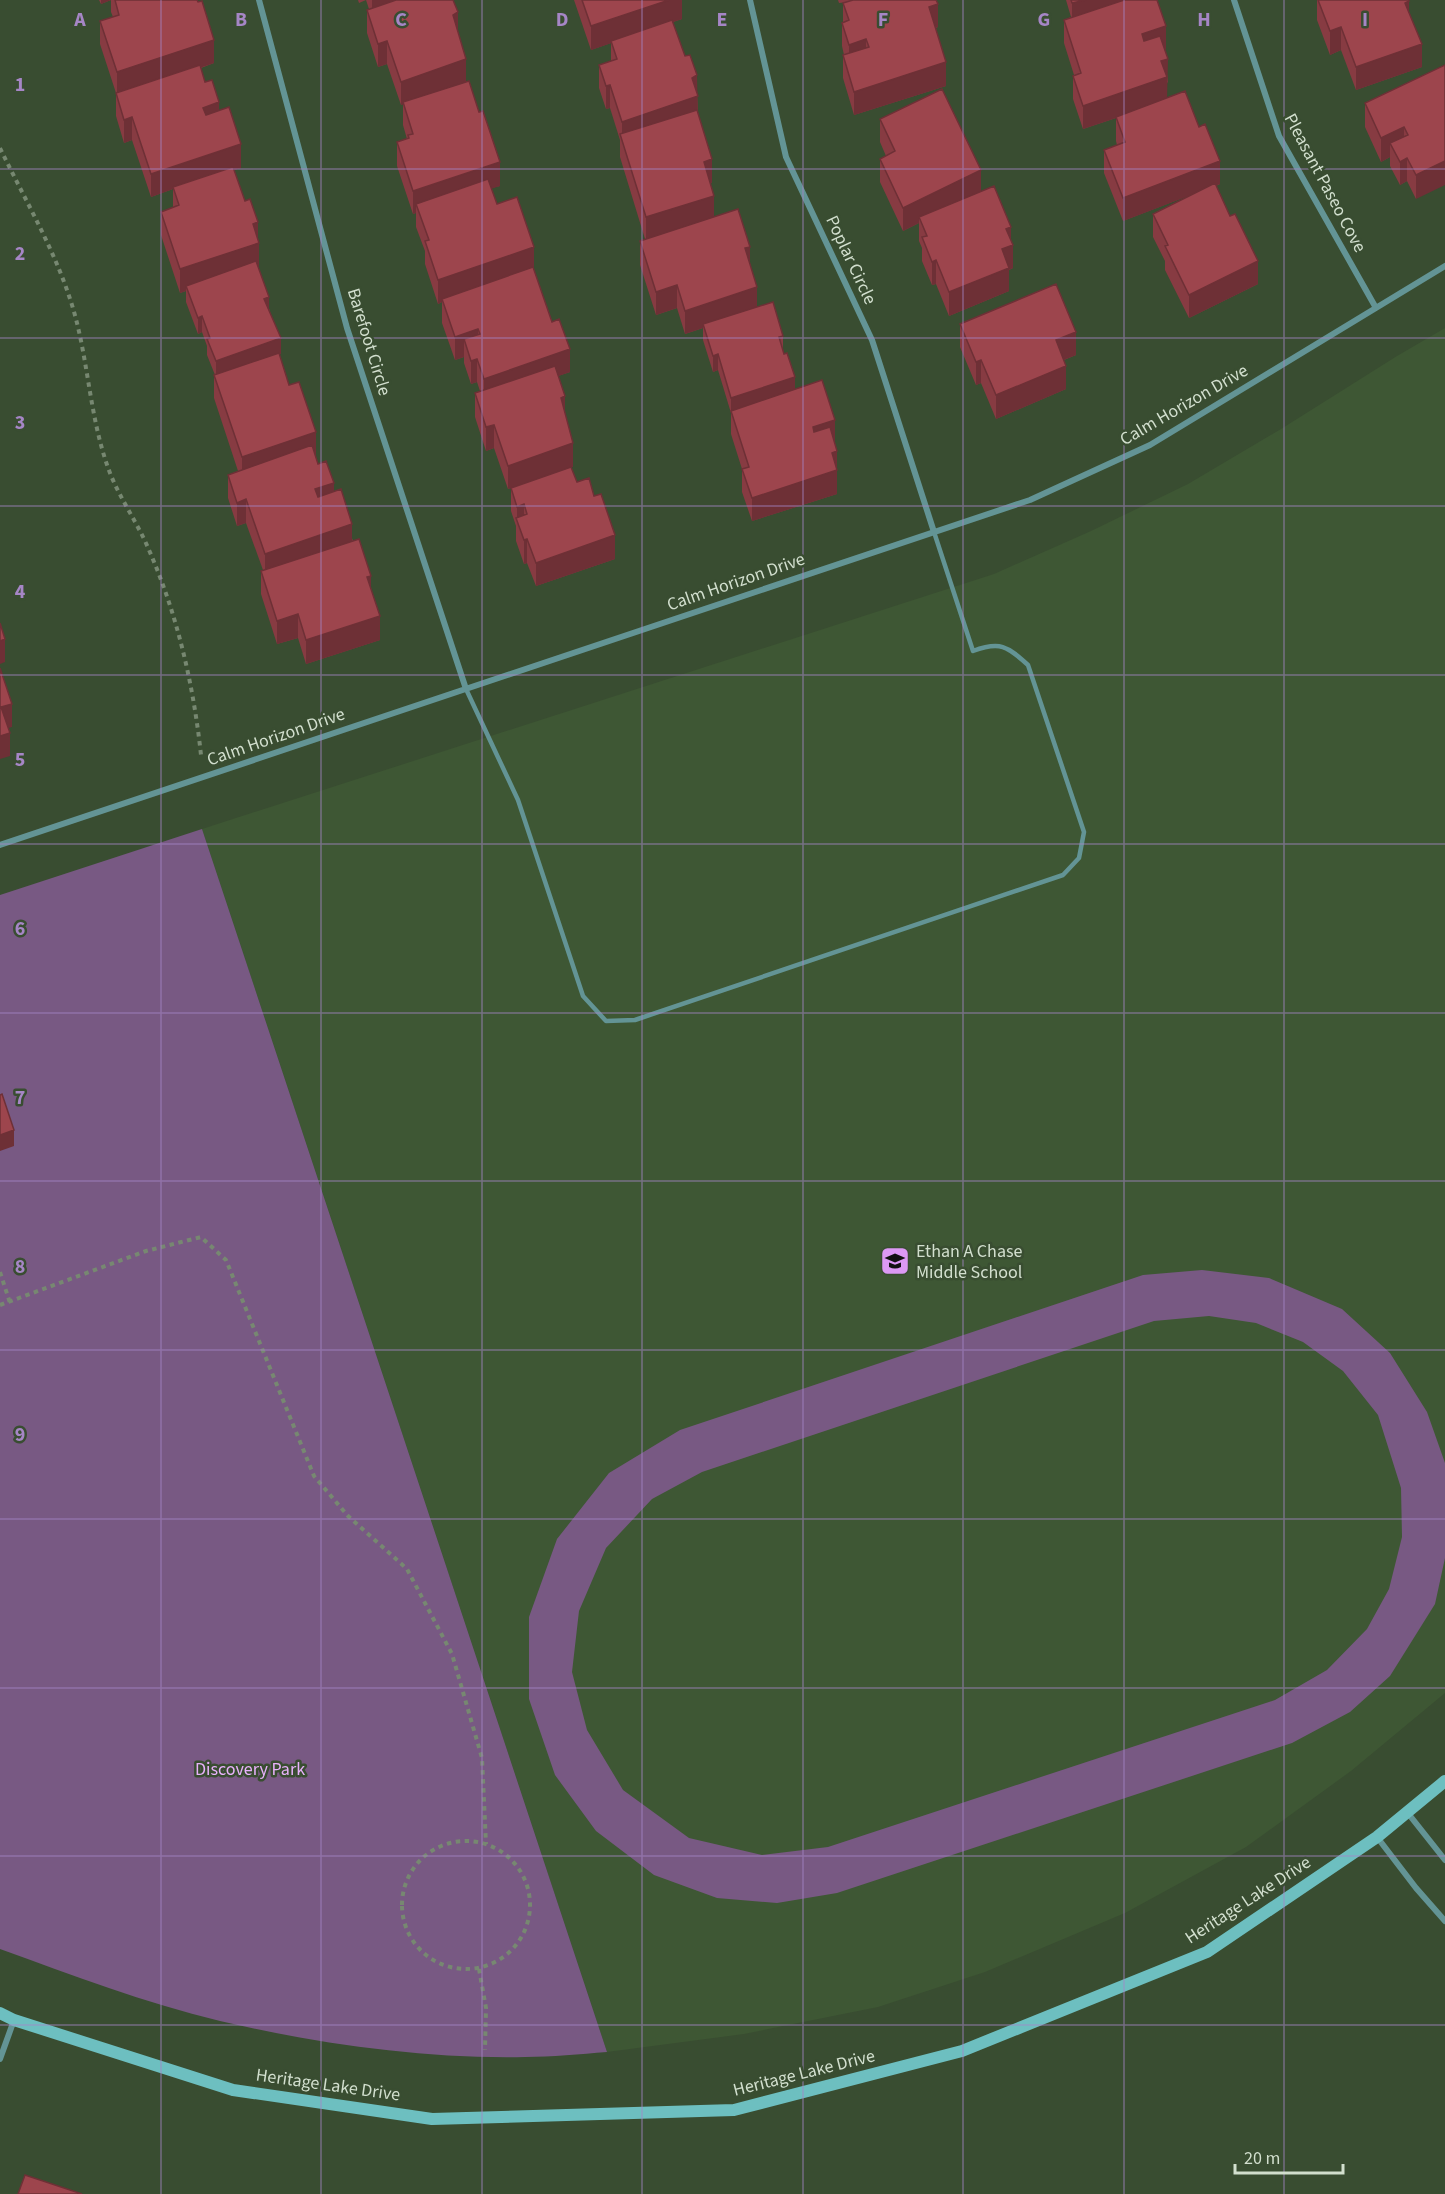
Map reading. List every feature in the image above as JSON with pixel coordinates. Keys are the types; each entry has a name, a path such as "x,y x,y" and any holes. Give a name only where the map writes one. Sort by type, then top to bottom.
{"street":[{"name":"Barefoot Circle","path":"259,0 347,328 466,689"},
{"name":"Poplar Circle","path":"750,0 786,157 872,340 934,532"},
{"name":"Pleasant Paseo Cove","path":"1234,0 1279,136 1376,308"},
{"name":"Calm Horizon Drive","path":"0,845 1030,500 1150,445 1445,266"},
{"name":"Heritage Lake Drive","path":"0,2013 14,2020 233,2090 432,2119 734,2110 962,2051 1207,1952 1377,1837 1445,1781"},
{"path":"1407,1812 1445,1860"},
{"path":"1377,1837 1445,1921"},
{"path":"0,2059 14,2020"}],"lane":[{"path":"466,689 519,801 583,996 606,1021 635,1020 1063,875 1079,858 1084,832 1028,665 1009,648 990,645 973,651 934,532"}],"path":[{"path":"0,148 54,255 73,306 96,430 110,474 145,541 165,589 181,640 198,725 203,777"},
{"path":"0,1305 146,1251 201,1237 226,1260 314,1476 348,1516 407,1569 452,1654 482,1758 486,1844"},
{"path":"0,1272 10,1303"},
{"path":"465,1841 486,1844 505,1854 519,1869 528,1888 530,1910 526,1930 514,1948 499,1962 479,1969 457,1970 436,1963 420,1951 407,1933 401,1912 403,1890 411,1871 425,1855 444,1844 465,1841"},
{"path":"479,1969 486,2008 486,2050"}],"shaded area":[{"name":"Ethan A Chase Middle School","path":"1445,328 1445,1693 1351,1771 1246,1847 1125,1913 985,1972 878,2007 744,2034 607,2052 202,829 994,574 1091,531 1188,484"}],"green space":[{"name":"Discovery Park","path":"202,829 607,2052 535,2057 487,2057 410,2053 295,2037 164,2006 0,1949 0,895"},
{"path":"1202,1270 1269,1278 1342,1309 1390,1353 1427,1412 1445,1463 1445,1558 1435,1604 1390,1676 1350,1712 1292,1743 837,1893 777,1903 717,1898 654,1875 596,1831 555,1775 529,1699 529,1617 557,1539 609,1473 680,1430 1143,1275","holes":["1209,1316 1256,1323 1303,1342 1343,1371 1378,1415 1401,1488 1402,1537 1389,1589 1367,1629 1327,1670 1275,1700 828,1847 762,1855 689,1838 623,1790 587,1730 572,1672 579,1611 606,1548 652,1499 702,1472 1154,1321"]}],"building":[{"path":"115,0 202,1 214,40 117,72 100,21 119,15"},
{"path":"396,0 453,0 458,12 453,15 466,59 401,82 387,41 378,44 367,10"},
{"path":"582,0 669,0 591,26"},
{"path":"853,0 936,0 938,4 929,7 946,62 854,92 843,55 869,47 866,39 849,45 842,23 849,20 843,3"},
{"path":"1124,0 1157,0 1166,26 1142,34 1144,41 1160,36 1168,59 1161,61 1167,77 1083,106 1073,76 1081,73 1064,20"},
{"path":"1318,0 1408,0 1405,3 1422,44 1356,67 1341,27 1330,31"},
{"path":"672,20 685,56 690,55 697,75 692,78 698,96 622,122 610,85 606,86 599,65 617,59 611,41"},
{"path":"200,65 205,82 212,80 219,102 203,108 206,115 229,107 241,144 151,174 132,117 124,120 116,93"},
{"path":"1445,65 1445,161 1416,175 1407,158 1400,162 1390,143 1408,135 1404,127 1381,138 1365,103"},
{"path":"469,81 479,112 483,111 500,162 413,191 397,142 413,134 403,102"},
{"path":"942,89 981,170 903,208 880,159 895,151 880,119"},
{"path":"1185,91 1199,127 1205,124 1220,161 1123,198 1104,150 1125,142 1116,117"},
{"path":"697,110 712,159 704,162 714,196 646,217 620,134"},
{"path":"233,167 245,201 250,199 258,222 253,224 259,243 180,269 161,212 179,205 173,187"},
{"path":"488,179 497,204 517,197 534,247 438,280 425,241 429,240 416,204"},
{"path":"1215,183 1230,216 1235,214 1258,261 1189,295 1165,246 1168,245 1153,214"},
{"path":"994,186 1011,227 1006,229 1013,245 1002,249 1009,268 949,292 936,260 932,262 922,237 927,236 919,217"},
{"path":"738,209 750,247 745,248 757,287 685,311 677,285 656,292 640,241"},
{"path":"256,261 269,297 264,299 281,338 216,361 207,339 210,338 202,316 198,318 186,286"},
{"path":"533,267 552,322 559,319 570,349 484,379 477,359 471,361 464,339 480,334 478,329 455,337 442,299"},
{"path":"1056,284 1076,332 1056,340 1066,366 996,395 981,360 976,362 960,324"},
{"path":"773,302 783,336 779,337 795,377 731,398 718,354 713,356 703,324"},
{"path":"279,353 289,385 299,382 316,432 242,457 214,375"},
{"path":"555,366 565,396 561,398 573,443 508,466 494,425 486,427 475,393"},
{"path":"822,380 835,420 813,427 814,432 830,427 837,451 832,453 837,470 752,498 742,469 749,467 731,411"},
{"path":"312,445 318,464 326,461 334,483 315,489 318,497 341,489 352,524 265,554 246,499 237,503 228,475"},
{"path":"571,467 577,482 589,478 594,496 601,494 615,535 536,563 516,518 527,514 524,504 517,507 511,488"},
{"path":"359,539 371,576 367,577 380,616 306,640 298,614 277,621 261,571"},
{"path":"0,623 5,639 0,641"},
{"path":"0,668 12,704 1,707 10,733 0,736"},
{"path":"2,1094 14,1130 0,1135 0,1095"},
{"path":"25,2175 82,2194 18,2194"}],"place":[{"name":"Ethan A Chase Middle School","path":"895,1261"}]}
